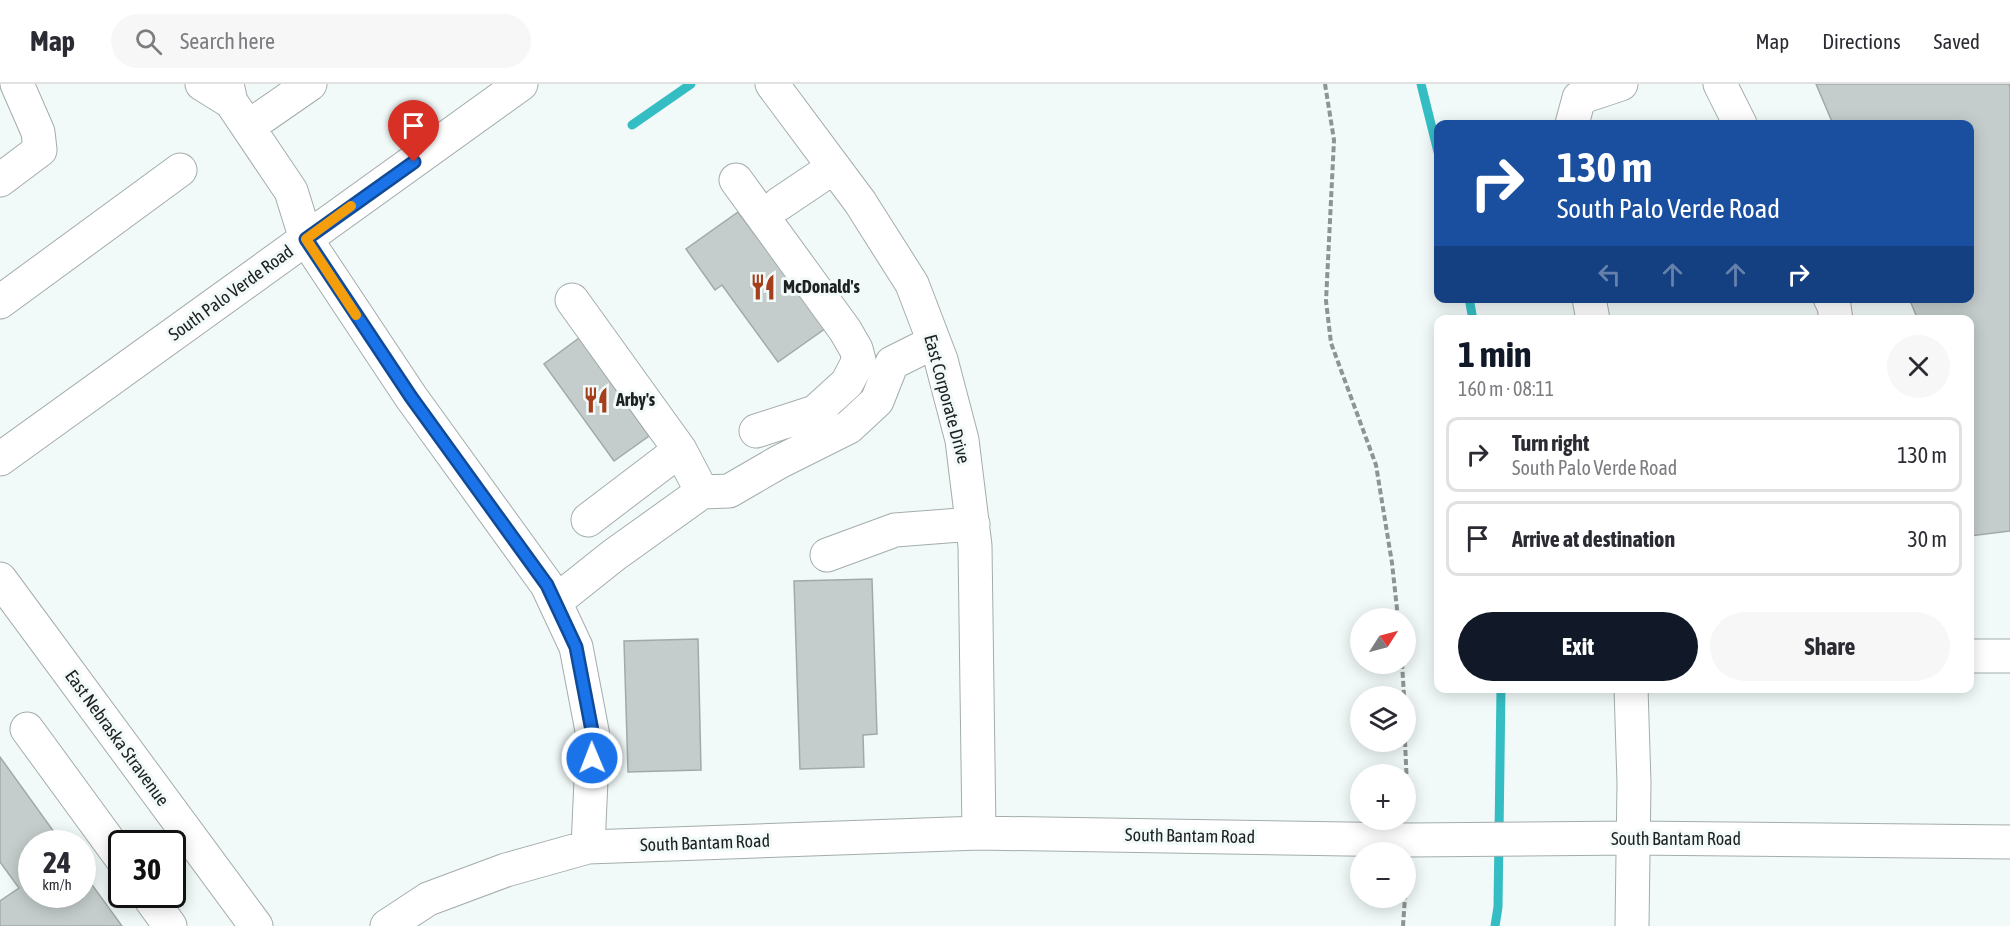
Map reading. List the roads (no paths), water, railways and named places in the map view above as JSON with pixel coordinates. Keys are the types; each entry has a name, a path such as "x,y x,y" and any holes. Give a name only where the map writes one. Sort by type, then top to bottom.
{"street":[{"path":"0,180 40,150 38,132 17,84"},
{"path":"202,84 236,104 291,191 306,239 411,397 547,585 576,647 593,736 588,847"},
{"path":"236,104 310,84"},
{"name":"South Palo Verde Road","path":"0,459 521,84"},
{"name":"East Corporate Drive","path":"772,84 860,202 912,284 934,342 962,440 976,558 979,833"},
{"path":"1576,111 1621,84"},
{"path":"1719,84 1738,120"},
{"path":"779,204 834,167"},
{"path":"0,302 180,170"},
{"path":"736,180 845,330 856,349 859,360 848,383 815,412 756,431"},
{"path":"572,300 680,450 702,492"},
{"path":"555,602 614,555 702,492 729,491 779,462 849,427 876,401 892,363 934,342"},
{"path":"588,520 680,450"},
{"path":"827,555 895,530 973,524"},
{"name":"East Nebraska Stravenue","path":"0,579 256,926"},
{"path":"1974,656 2010,656"},
{"path":"1631,693 1634,783 1632,926"},
{"path":"27,729 108,840"},
{"name":"South Bantam Road","path":"387,926 428,899 506,870 588,847 979,833 1460,840 1632,838 2010,842"},
{"path":"157,908 170,926"}],"waterway":[{"path":"632,125 691,84"},
{"path":"1421,84 1434,136"},
{"path":"1470,303 1472,315"},
{"path":"1495,926 1498,907 1501,693"}],"place":[{"name":"McDonald's","path":"763,287"},
{"name":"Arby's","path":"596,400"}]}
